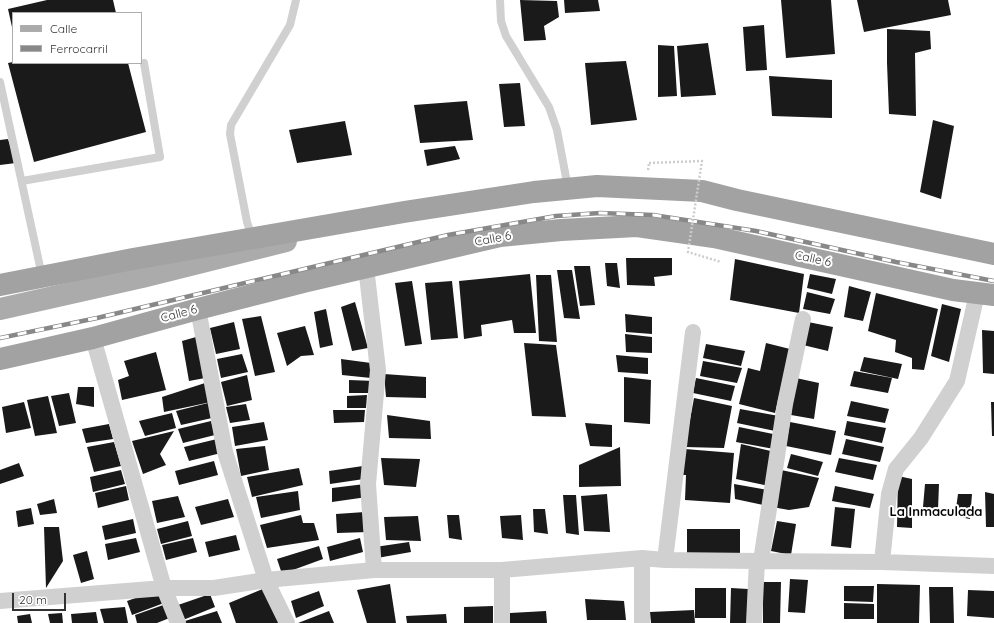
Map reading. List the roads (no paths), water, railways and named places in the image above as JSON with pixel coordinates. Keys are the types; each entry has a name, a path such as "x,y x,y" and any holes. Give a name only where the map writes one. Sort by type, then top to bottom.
{"highway":[{"path":"0,285 133,259 404,212 534,192 597,186 702,191 737,200 994,254"},
{"name":"Calle 6","path":"0,360 93,338 198,309 366,267 500,236 561,230 637,226 714,237 953,290 985,294"}],"main road":[{"path":"0,309 142,277 404,212"}],"street":[{"path":"366,267 378,370 368,484 374,570"},
{"path":"882,562 889,494 896,469 921,438 957,381 985,294"},
{"path":"198,309 225,452 266,580 287,623"},
{"path":"754,623 759,561 785,404 803,319"},
{"path":"665,560 693,332"},
{"path":"93,338 164,588 178,623"},
{"path":"0,601 164,588 214,588 266,580 374,570 502,570 642,558 665,560 882,562 994,566"},
{"path":"642,558 642,623"},
{"path":"502,570 502,623"}],"lane":[{"path":"252,238 247,222 230,134 231,125 290,25 296,0"},
{"path":"500,0 501,21 506,36 549,107 557,130 568,189"},
{"path":"22,181 160,157 144,63"},
{"path":"0,82 43,276"}],"railway":[{"path":"0,338 97,318 448,235 556,216 600,213 653,215 756,231 896,262 994,281"}],"district":[{"name":"La Inmaculada","path":"936,512"}]}
